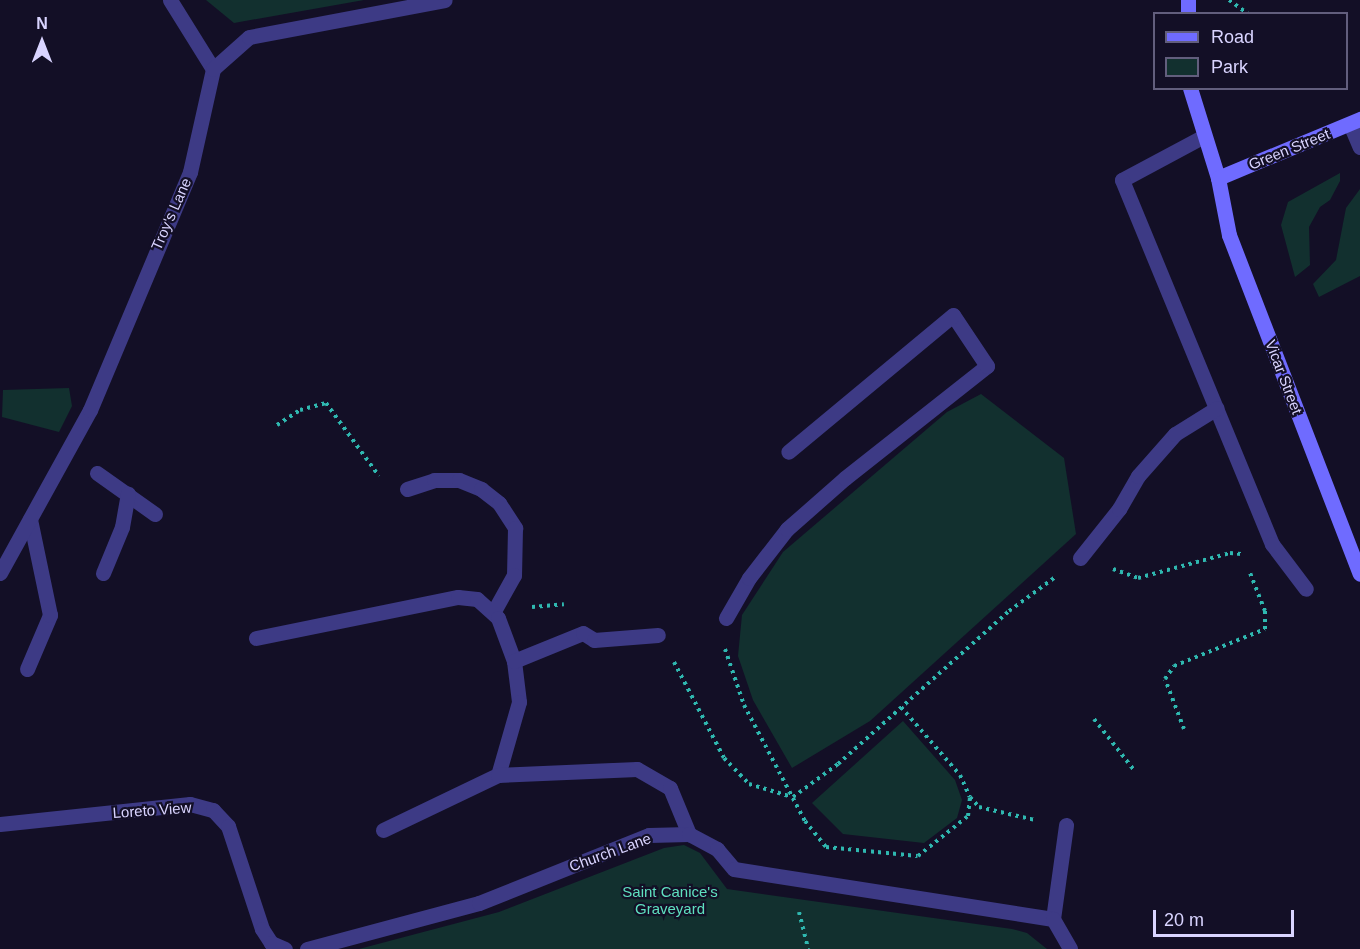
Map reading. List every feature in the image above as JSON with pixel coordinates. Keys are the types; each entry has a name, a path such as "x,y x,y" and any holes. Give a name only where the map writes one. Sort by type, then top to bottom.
{"main road":[{"name":"Vicar Street","path":"1191,90 1218,178 1228,234 1360,574"},
{"name":"Green Street","path":"1218,178 1355,122"}],"street":[{"path":"170,0 213,69 249,38 445,0"},
{"name":"Troy's Lane","path":"0,573 90,410 190,172 213,69"},
{"path":"1355,122 1360,147"},
{"path":"1204,136 1122,180 1272,544 1306,589"},
{"path":"726,618 749,578 787,529 845,478 987,366 953,315 788,452"},
{"path":"1080,558 1119,508 1138,476 1174,434 1217,408"},
{"path":"97,473 155,514"},
{"path":"407,489 434,480 459,480 481,489 500,503 515,528 514,575 494,611"},
{"path":"103,573 122,527 128,494"},
{"path":"27,669 50,615 30,519"},
{"path":"256,638 458,597 477,599 494,611 514,661 519,702 498,775"},
{"path":"514,661 583,633 594,640 658,635"},
{"path":"383,830 498,775 638,769 670,788 689,834"},
{"name":"Loreto View","path":"0,824 190,804 213,810 228,826 262,929 271,943 285,949"},
{"path":"1066,825 1053,919 1071,949"},
{"name":"Church Lane","path":"307,949 479,903 649,835 689,834 717,849 734,869 1053,919"}],"path":[{"path":"1229,0 1245,12"},
{"path":"276,424 300,410 326,403 386,486 407,489"},
{"path":"793,798 838,764 1009,611 1080,558 1138,578 1230,553 1243,554 1265,611 1265,629 1174,666 1165,679 1184,729"},
{"path":"519,609 565,604"},
{"path":"726,618 725,648 744,705 805,821 826,847 918,856 968,816 970,798"},
{"path":"658,635 689,685 707,732 724,758 749,784 793,798"},
{"path":"902,707 960,776 970,798 979,807 998,814 1029,818"},
{"path":"1094,719 1134,770"},
{"path":"798,907 808,949"}],"green space":[{"path":"206,0 364,0 234,23"},
{"path":"1340,173 1340,181 1330,200 1320,207 1309,227 1310,265 1295,277 1281,225 1288,202"},
{"path":"1360,189 1360,276 1319,297 1313,284 1336,260 1346,208"},
{"path":"69,388 72,406 59,432 2,417 3,390"},
{"path":"981,394 1064,458 1076,534 870,721 792,768 753,700 738,656 742,615 783,552 947,412"},
{"path":"903,721 955,780 962,800 957,818 924,843 843,834 812,803"},
{"name":"Saint Canice's Graveyard","path":"684,845 700,853 727,889 1012,929 1027,933 1047,949 359,949 499,912 664,848"}]}
